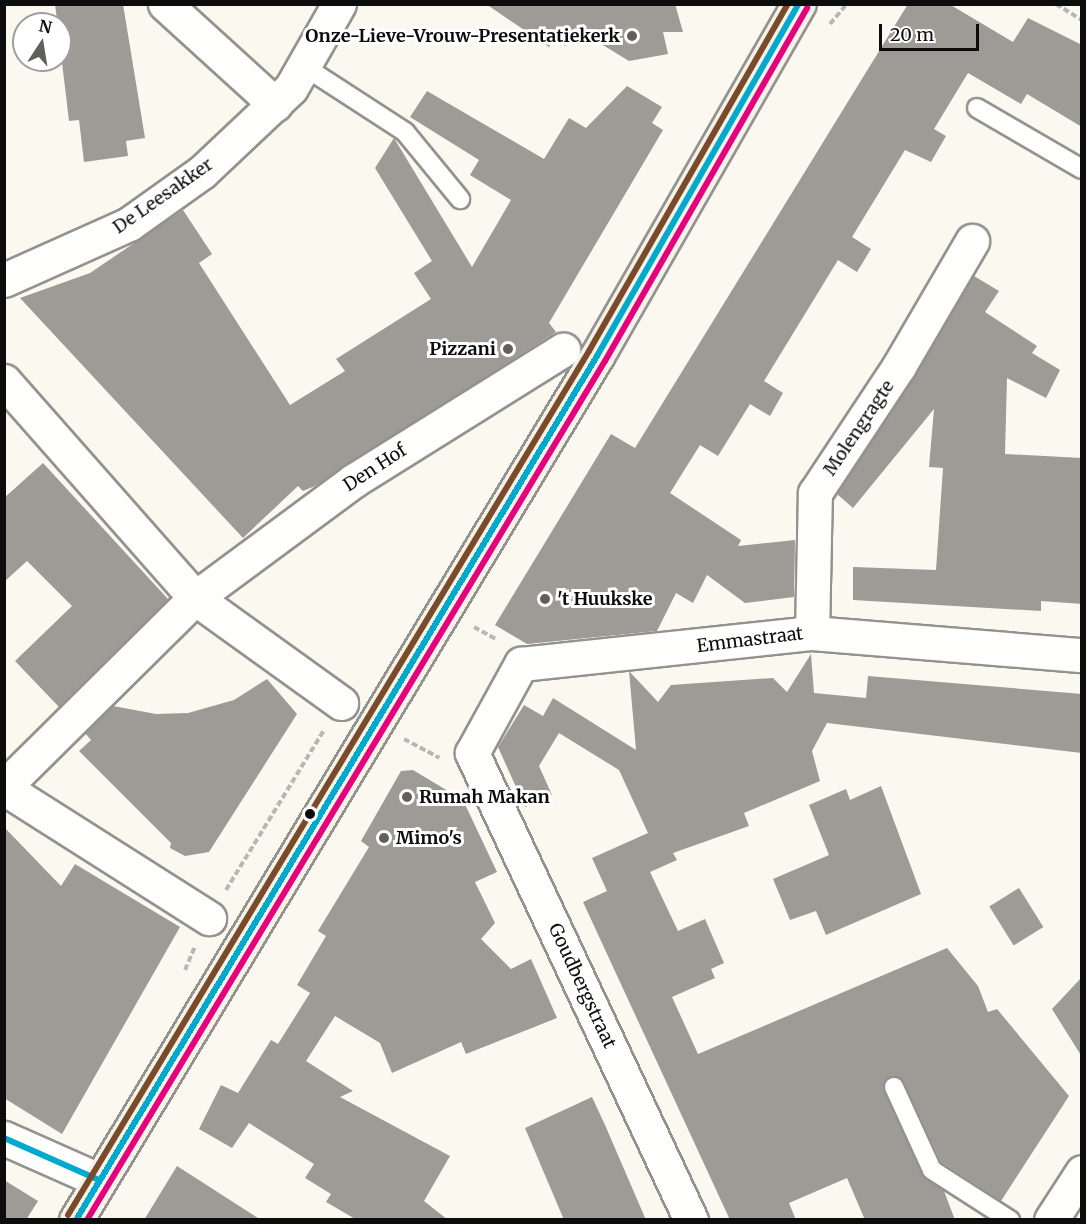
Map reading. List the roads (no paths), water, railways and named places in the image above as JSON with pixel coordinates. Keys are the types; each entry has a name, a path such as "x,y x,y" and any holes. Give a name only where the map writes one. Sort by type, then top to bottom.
{"main road":[{"path":"76,1220 603,346 799,4"}],"street":[{"path":"165,4 274,104"},
{"name":"De Leesakker","path":"4,280 129,224 202,172 274,104 305,67 339,4"},
{"name":"Molengragte","path":"812,633 815,493 899,366 972,241"},
{"name":"Den Hof","path":"209,918 4,788 195,598 353,481 563,350"},
{"path":"11,402 195,598 341,702"},
{"name":"Emmastraat","path":"472,753 521,664 812,633 1082,655"},
{"name":"Goudbergstraat","path":"472,753 691,1220"},
{"path":"4,1138 99,1180"},
{"path":"1051,1220 1082,1172"}],"lane":[{"path":"305,67 405,132 460,199"},
{"path":"977,108 1082,169"},
{"path":"894,1087 932,1170 1010,1220"}],"place":[{"name":"Onze-Lieve-Vrouw-Presentatiekerk","path":"632,36"},
{"name":"Pizzani","path":"508,349"},
{"name":"'t Huukske","path":"545,599"},
{"name":"Rumah Makan","path":"407,797"},
{"name":"Mimo's","path":"384,838"}]}
